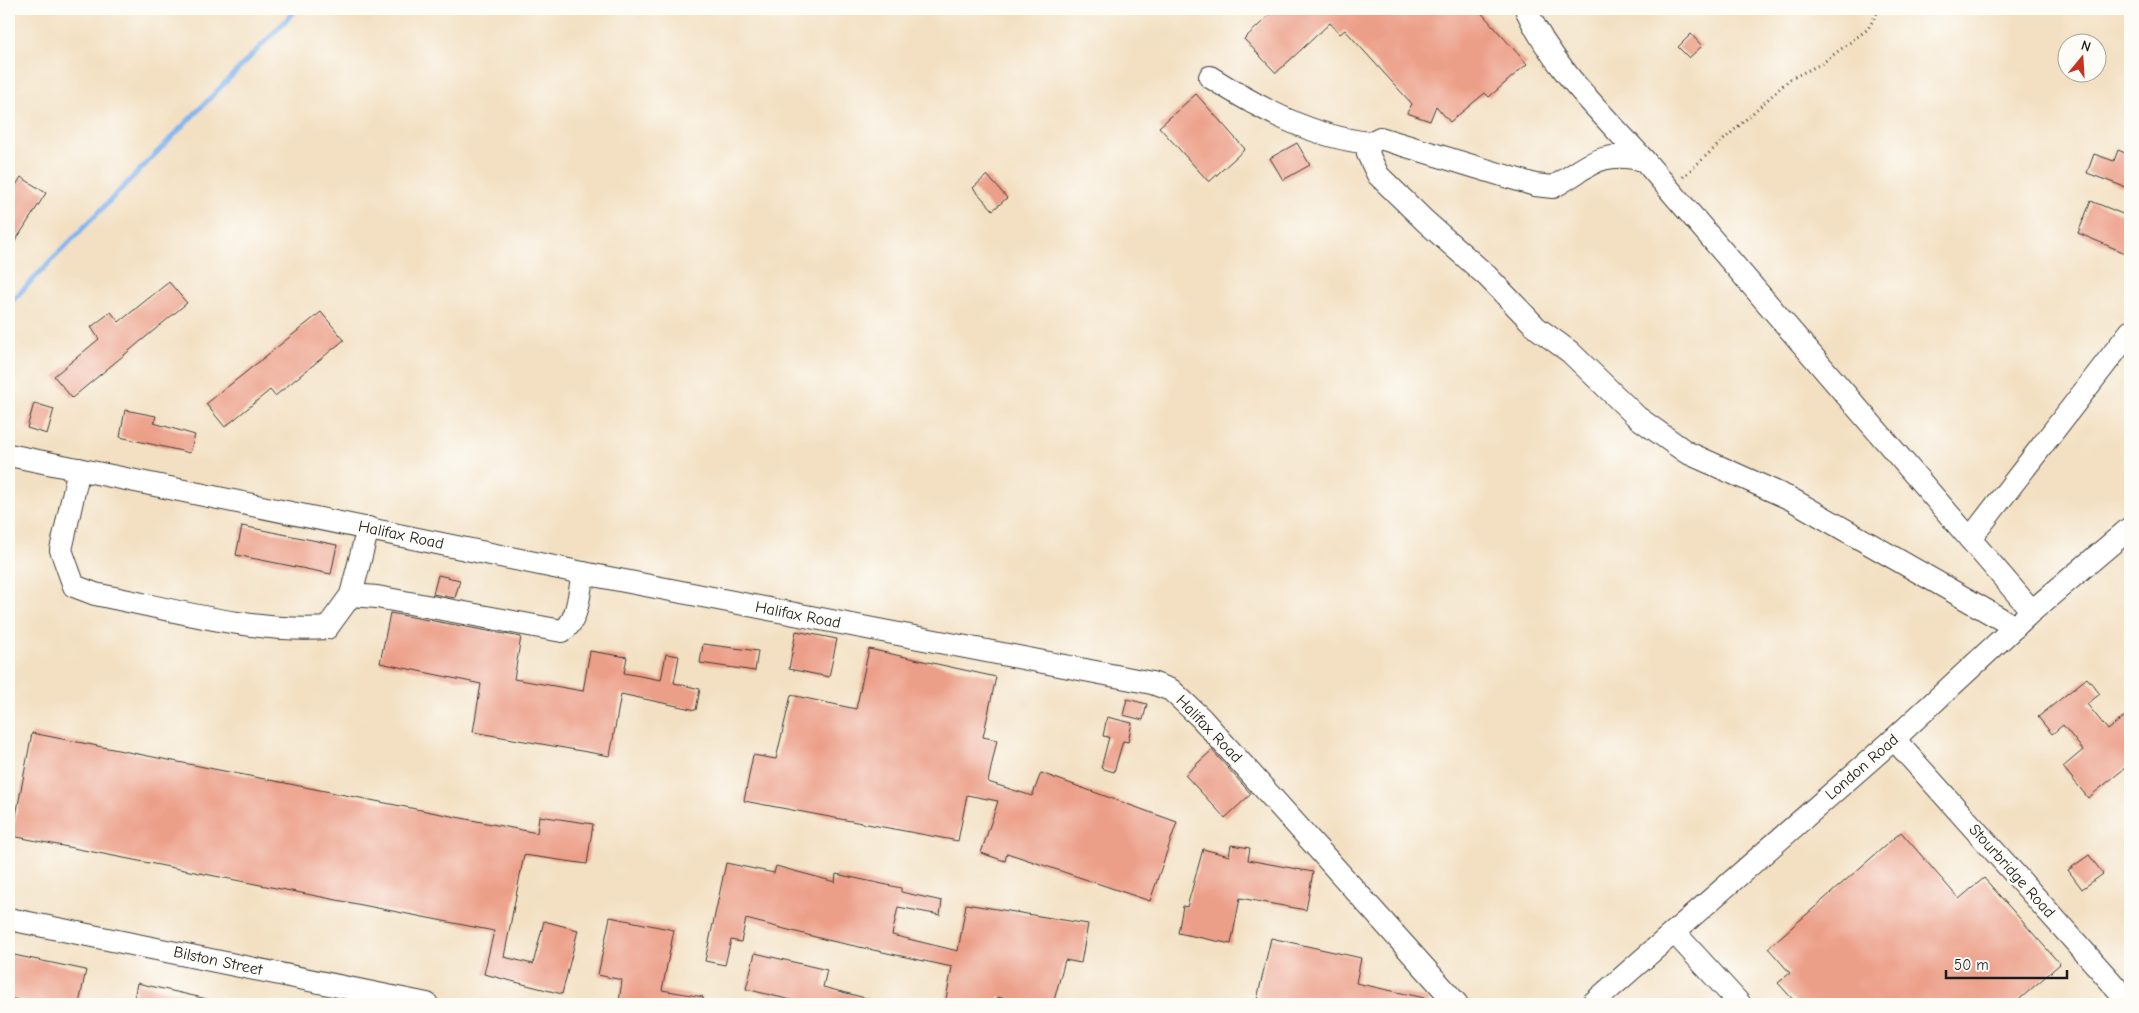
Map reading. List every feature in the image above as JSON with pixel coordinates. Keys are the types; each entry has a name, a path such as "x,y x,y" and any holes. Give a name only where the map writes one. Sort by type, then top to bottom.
{"street":[{"path":"1526,9 1544,44 1592,103 1644,160 2032,611"},
{"path":"1210,77 1253,104 1317,132 1370,143 1380,138 1389,140 1441,158 1535,185 1553,187 1586,165 1604,158 1624,155 1644,160"},
{"path":"1370,143 1368,154 1378,176 1487,276 1537,328 1570,352 1637,417 1686,452 1791,498 2015,627"},
{"path":"1970,539 2130,332"},
{"name":"Halifax Road","path":"9,455 582,573 1152,683 1171,690 1201,718 1457,1004"},
{"path":"80,469 60,550 74,586 95,594 247,624 296,630 327,628 351,595 368,528"},
{"name":"London Road","path":"1592,1004 1894,739 2032,611 2130,528"},
{"path":"351,595 377,597 562,631 569,628 573,620 582,573"},
{"name":"Stourbridge Road","path":"1894,739 2130,1003"},
{"name":"Bilston Street","path":"9,919 427,1004"},
{"path":"1674,932 1740,1004"}],"path":[{"path":"1669,189 1790,79 1821,64 1868,29 1880,9"}],"building":[{"path":"1276,9 1478,9 1527,64 1489,97 1485,93 1450,122 1436,106 1430,121 1407,113 1412,104 1345,30 1340,34 1330,23 1276,73 1244,39"},
{"path":"1691,34 1702,46 1689,58 1678,47"},
{"path":"1196,94 1245,149 1209,182 1159,127"},
{"path":"1297,143 1310,165 1283,180 1270,158"},
{"path":"2118,150 2130,155 2130,189 2087,173 2094,154 2114,161"},
{"path":"987,175 1007,198 993,210 973,188"},
{"path":"21,177 46,193 9,251 9,196"},
{"path":"2091,201 2130,217 2130,255 2078,233"},
{"path":"169,282 187,303 72,398 54,376 99,339 91,327 111,312 119,322"},
{"path":"321,312 344,340 275,396 270,390 225,427 206,404"},
{"path":"34,403 54,409 47,434 27,428"},
{"path":"125,410 156,416 154,423 195,435 190,453 120,437"},
{"path":"242,526 337,545 331,574 236,555"},
{"path":"438,575 460,580 455,598 433,594"},
{"path":"390,613 521,637 514,679 583,691 590,651 627,657 624,673 661,680 666,654 679,656 674,683 700,689 696,710 621,694 610,756 473,732 481,684 380,663"},
{"path":"796,631 837,639 829,677 789,669"},
{"path":"703,644 758,651 755,671 700,663"},
{"path":"869,649 996,677 983,737 997,740 988,782 1032,796 1041,773 1177,822 1150,901 1007,853 1005,861 981,853 998,801 967,795 958,841 744,801 753,755 776,759 791,695 856,709"},
{"path":"2087,678 2100,694 2087,704 2108,730 2130,712 2130,764 2088,798 2063,767 2083,750 2063,725 2052,734 2038,717"},
{"path":"1127,699 1147,704 1143,720 1123,715"},
{"path":"1107,717 1132,723 1128,742 1123,741 1114,772 1101,768 1109,737 1103,736"},
{"path":"32,733 537,833 539,816 593,824 587,864 524,855 504,957 533,964 544,921 578,930 562,994 484,974 494,931 12,836"},
{"path":"1212,750 1251,794 1225,818 1185,775"},
{"path":"1901,832 1959,899 1984,878 2060,964 2014,1004 1797,1004 1778,983 1790,973 1768,948"},
{"path":"1231,845 1250,848 1248,860 1313,872 1306,910 1240,898 1231,944 1178,933 1183,906 1187,907 1203,849 1229,856"},
{"path":"2089,855 2103,874 2082,889 2068,870"},
{"path":"726,863 774,873 776,866 835,882 836,874 901,888 901,892 942,901 940,915 898,907 892,935 958,951 966,904 1088,924 1081,963 1065,960 1053,1004 1026,1004 998,997 996,1004 945,1004 952,967 827,940 746,919 741,942 731,940 725,965 705,961"},
{"path":"610,917 674,930 662,990 703,997 702,1004 619,1002 622,980 598,975"},
{"path":"1271,938 1361,958 1356,983 1429,999 1429,1004 1256,1004"},
{"path":"755,953 827,970 823,987 873,1000 872,1004 807,1004 746,989"},
{"path":"9,954 86,970 79,1004 37,1004 9,998"},
{"path":"137,983 207,999 207,1004 133,1004"}],"waterway":[{"path":"9,304 297,9"}]}
